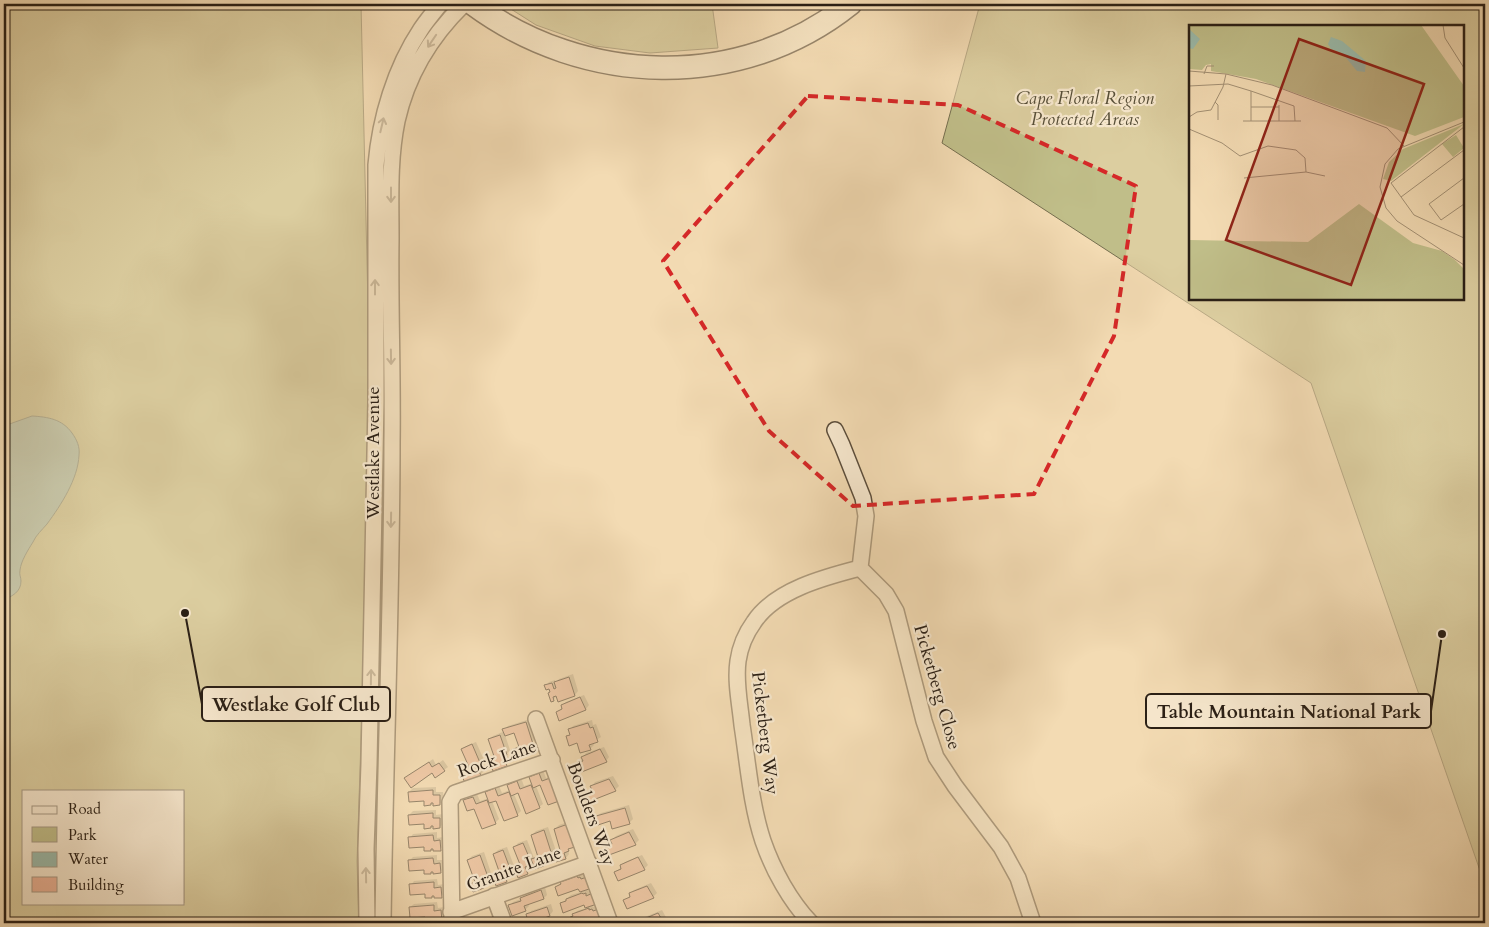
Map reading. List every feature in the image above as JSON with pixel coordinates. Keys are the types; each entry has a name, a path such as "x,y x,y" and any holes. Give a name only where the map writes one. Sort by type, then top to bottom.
{"main road":[{"path":"473,4 512,29 563,52 615,65 663,68 696,67 730,60 776,46 822,23 850,4"}],"street":[{"name":"Westlake Avenue","path":"367,923 366,849 376,402 376,165 378,141 383,119 403,62 421,30 440,4"},
{"name":"Westlake Avenue","path":"383,923 392,440 390,233 393,146 398,120 409,83 432,40 464,4"},
{"path":"834,430 842,444 863,498 866,516 860,568"},
{"name":"Picketberg Way","path":"811,923 794,902 778,875 764,842 756,811 747,759 737,683 738,661 742,645 754,622 770,605 803,586 828,576 860,568"},
{"name":"Picketberg Close","path":"860,568 886,594 896,611 924,721 936,758 954,786 1001,847 1018,878 1033,923"},
{"name":"Boulders Way","path":"536,719 610,923"},
{"name":"Rock Lane","path":"452,917 450,802 455,793 552,760"},
{"name":"Granite Lane","path":"452,917 494,896 589,862"},
{"path":"494,896 504,923"}],"highlighted area":[{"path":"808,96 958,105 1136,186 1114,336 1034,494 853,506 769,431 663,261"}],"green space":[{"path":"4,4 361,4 371,434 357,861 359,923 4,923"},
{"path":"503,4 712,4 718,48 650,53 595,46 536,25"},
{"name":"Cape Floral Region Protected Areas","path":"980,4 1485,4 1485,885 1311,383 942,143"}],"water":[{"path":"32,416 54,420 68,428 79,446 78,464 76,473 63,500 36,537 23,559 20,572 21,585 16,593 4,600 4,426"}],"building":[{"path":"569,677 575,696 558,702 556,696 553,697 554,701 551,702 548,693 550,692 549,689 546,690 544,685 552,683 554,689 556,688 554,682"},
{"path":"580,697 586,710 559,721 556,712 562,709 561,705"},
{"path":"526,722 533,744 523,750 525,756 514,760 511,750 519,747 514,733 505,736 502,729"},
{"path":"588,723 590,728 593,727 598,742 589,745 591,750 580,753 577,743 569,746 566,736 570,735 568,729"},
{"path":"500,735 507,755 503,756 507,766 493,771 489,762 495,759 488,739"},
{"path":"472,744 481,765 477,766 481,776 465,783 460,771 469,767 461,749"},
{"path":"600,749 607,762 579,773 576,764 583,761 581,757"},
{"path":"429,762 432,767 439,763 445,771 435,778 432,773 411,788 404,778"},
{"path":"539,773 542,781 553,777 562,800 548,805 540,785 533,788 529,777"},
{"path":"609,779 616,791 588,802 585,793 592,790 590,786"},
{"path":"517,781 520,789 531,785 540,808 526,814 518,793 511,796 507,785"},
{"path":"495,788 498,796 509,792 518,816 504,821 496,801 489,803 485,792"},
{"path":"433,790 433,795 440,795 440,805 433,806 433,803 431,803 431,805 424,806 424,801 409,802 408,792"},
{"path":"473,797 476,804 487,800 496,824 482,829 474,809 467,811 463,800"},
{"path":"625,808 630,824 612,829 610,821 598,825 596,816"},
{"path":"433,813 433,818 440,818 440,828 433,829 433,826 431,826 431,828 424,829 424,824 409,825 408,815"},
{"path":"568,824 575,847 568,849 569,851 564,853 566,859 556,862 553,852 560,850 554,829"},
{"path":"544,830 552,855 547,856 548,859 542,861 544,866 535,869 531,859 538,857 531,835"},
{"path":"629,832 636,845 609,855 605,846 612,844 610,840"},
{"path":"433,835 434,841 440,840 441,851 433,851 431,849 431,851 424,851 424,847 409,848 408,837"},
{"path":"523,843 532,864 525,867 528,874 518,878 515,869 521,867 513,847"},
{"path":"503,850 511,871 504,873 507,882 496,886 493,876 500,874 493,854"},
{"path":"480,855 488,877 481,880 484,888 473,892 470,884 475,882 467,860"},
{"path":"638,857 645,870 618,881 614,872 621,869 620,865"},
{"path":"433,858 434,864 440,863 441,873 433,874 431,872 431,874 424,874 424,870 409,871 408,860"},
{"path":"577,876 581,879 587,877 592,888 580,892 578,889 558,896 555,887 561,884 560,882"},
{"path":"434,882 434,888 441,887 442,898 434,898 432,896 432,898 425,898 425,894 410,895 409,884"},
{"path":"647,886 654,898 627,909 623,900 630,897 629,893"},
{"path":"541,890 544,899 524,906 526,911 512,916 508,905 521,901 520,898"},
{"path":"586,893 586,896 593,893 597,904 585,908 584,905 563,913 560,903"},
{"path":"434,905 434,911 441,910 442,921 434,921 432,919 432,921 425,921 425,917 410,918 409,907"},
{"path":"547,907 550,916 530,923 514,922 527,918 526,914"},
{"path":"589,908 589,910 592,909 593,911 599,909 603,919 593,923 590,920 583,923 568,923 566,919 573,916 572,914"},
{"path":"658,913 664,923 640,923 639,921"}],"place":[{"name":"Westlake Golf Club","path":"185,613"},
{"name":"Table Mountain National Park","path":"1442,634"}]}
